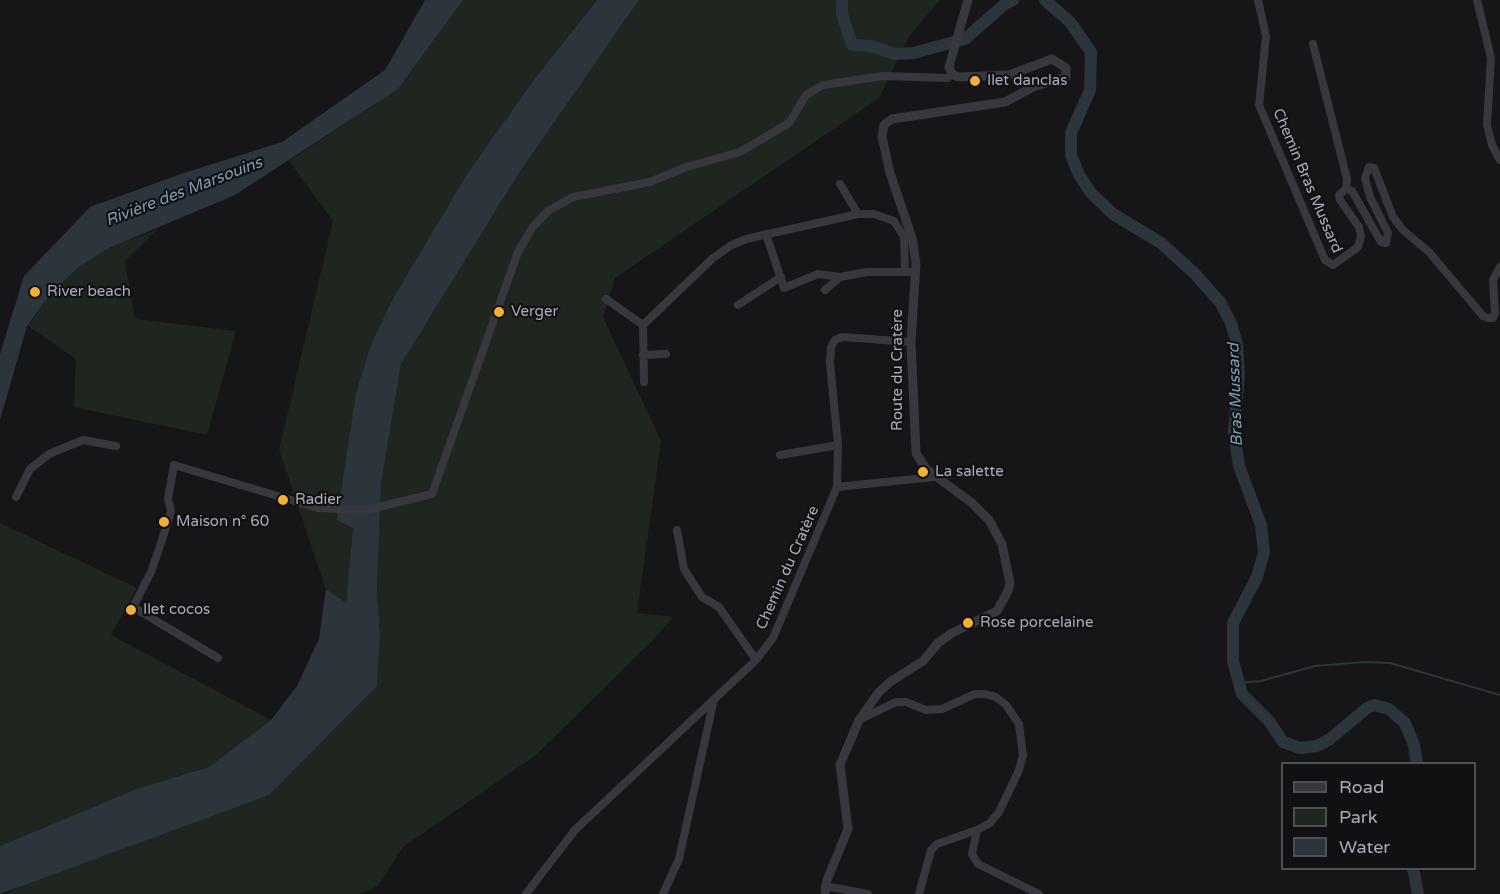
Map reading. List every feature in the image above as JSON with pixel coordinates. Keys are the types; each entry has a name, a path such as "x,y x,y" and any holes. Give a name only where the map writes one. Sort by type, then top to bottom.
{"street":[{"path":"218,658 133,608 151,572 171,511 168,499 174,465 318,508 366,510 391,502 432,494 518,252 532,228 548,211 573,197 650,183 686,167 740,152 789,123 806,95 823,85 883,76 948,78 952,74 949,67 968,0"},
{"name":"Chemin Bras Mussard","path":"1258,0 1266,36 1259,105 1325,260 1331,265 1338,263 1358,246 1361,236 1359,227 1340,200 1340,195 1346,189 1347,179 1313,44"},
{"path":"1477,0 1491,58 1487,126 1492,145 1500,160"},
{"name":"Route du Cratère","path":"825,890 848,829 840,765 859,720 879,692 890,682 923,661 938,643 952,633 997,611 1010,583 1002,544 996,531 972,503 934,477 921,464 916,453 911,342 912,238 882,137 884,124 899,117 1005,102 1038,85 1062,80 1067,72 1066,68 1052,59 1009,75 958,77 952,74"},
{"path":"1346,189 1352,191 1381,242 1386,243 1388,233 1370,197 1365,178 1369,167 1374,168 1393,217 1403,230 1429,252 1483,316 1488,318 1493,318 1495,313 1492,280 1500,267"},
{"path":"840,184 858,214"},
{"path":"644,382 643,325 713,258 746,238 858,214 873,214 894,221 904,237 910,272 867,272 840,277 818,274 784,288 766,234"},
{"path":"738,305 781,277"},
{"path":"825,291 840,277"},
{"path":"606,299 643,325"},
{"name":"Chemin du Cratère","path":"526,894 575,830 756,660 773,638 837,487 838,445 830,363 831,347 836,340 842,337 911,342"},
{"path":"644,355 666,354"},
{"path":"16,497 30,469 49,454 83,440 116,446"},
{"path":"780,454 838,445"},
{"path":"837,487 934,477"},
{"path":"677,530 684,570 702,597 719,607 756,660"},
{"path":"859,720 896,702 906,702 926,710 942,710 975,694 984,694 996,697 1006,705 1019,724 1023,738 1021,762 999,812 990,823 937,844 931,850 919,894"},
{"path":"663,894 679,859 714,698"},
{"path":"977,830 972,854 978,864 1039,894"},
{"path":"825,890 868,894"}],"green space":[{"path":"463,0 597,0 533,81 467,174 391,302 370,347 356,393 353,528 346,604 326,589 279,450 333,221 289,161 398,89"},
{"path":"639,0 940,0 908,38 879,98 615,278 603,317 661,441 637,613 673,617 651,642 536,755 402,848 378,886 359,894 6,894 377,686 380,634 377,590 381,485 401,364 519,173"},
{"path":"158,229 125,261 135,319 236,331 207,435 74,407 76,359 28,326 51,293 80,266 109,248"},
{"path":"0,523 137,588 111,635 271,720 209,767 136,789 0,846"}],"water":[{"name":"Rivière des Marsouins","path":"425,0 463,0 398,89 235,195 109,248 80,266 51,293 27,326 0,420 0,354 24,276 90,207 178,175 282,142 385,70"},
{"path":"597,0 639,0 519,173 401,364 381,485 377,590 380,634 377,686 269,795 0,894 0,846 136,789 209,767 271,720 297,686 319,639 326,589 346,603 353,528 337,520 356,393 370,347 391,302 467,174 533,81"}],"waterway":[{"name":"Bras Mussard","path":"842,0 842,14 852,45 871,46 894,54 913,53 965,39 1005,4 1013,0"},
{"name":"Bras Mussard","path":"1045,0 1070,22 1091,52 1090,90 1071,133 1071,155 1079,175 1091,193 1113,214 1161,243 1194,273 1220,302 1231,323 1237,344 1239,375 1234,432 1239,466 1261,525 1264,552 1257,577 1233,623 1233,661 1242,694 1269,721 1283,742 1300,748 1317,746 1330,739 1367,708 1374,705 1389,709 1405,723 1414,745 1417,762"},
{"path":"1238,683 1261,681 1315,666 1365,662 1390,663 1500,695"},
{"name":"Bras Mussard","path":"1413,870 1418,894"}],"place":[{"name":"Ilet danclas","path":"975,81"},
{"name":"River beach","path":"35,292"},
{"name":"Verger","path":"499,312"},
{"name":"La salette","path":"923,472"},
{"name":"Radier","path":"283,500"},
{"name":"Maison n° 60","path":"164,522"},
{"name":"Ilet cocos","path":"131,610"},
{"name":"Rose porcelaine","path":"968,623"}]}
